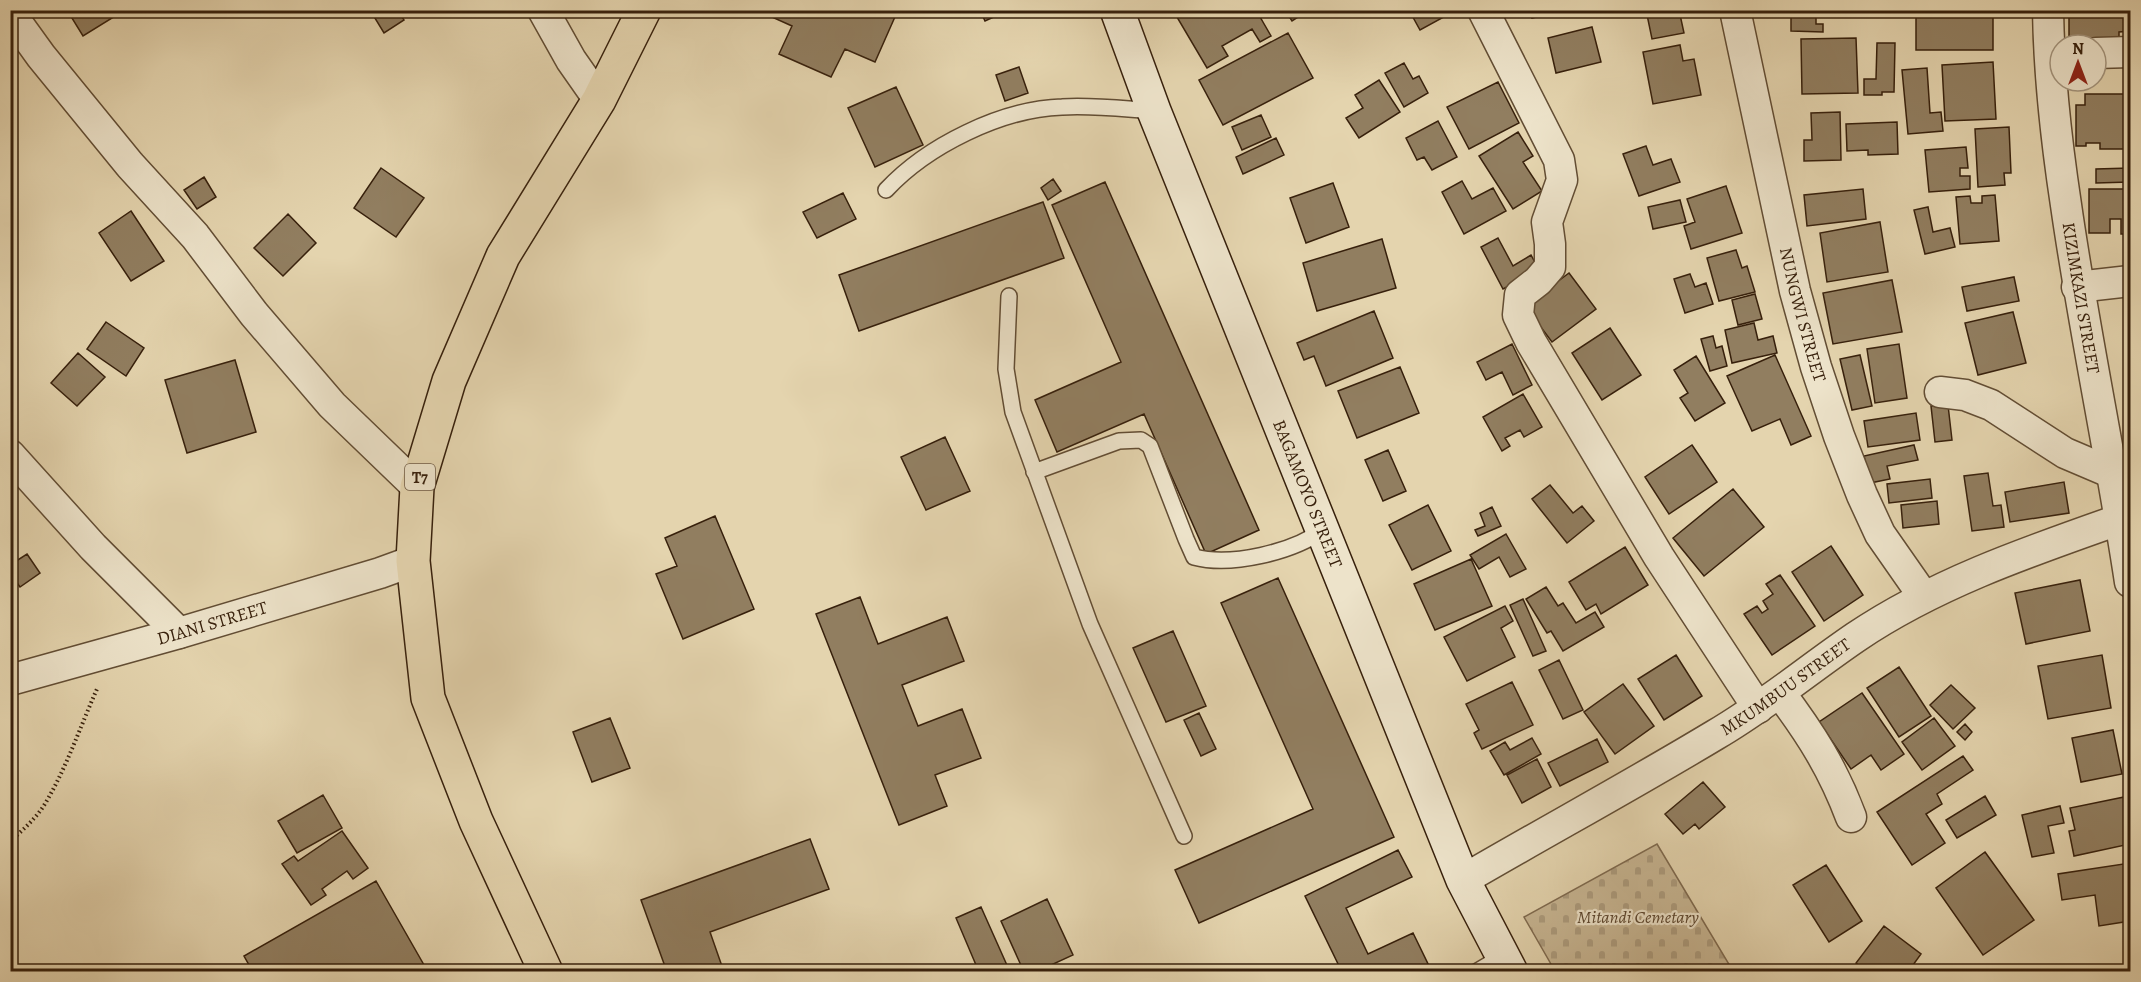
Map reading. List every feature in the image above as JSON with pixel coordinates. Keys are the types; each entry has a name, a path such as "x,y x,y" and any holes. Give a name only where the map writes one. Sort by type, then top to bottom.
{"highway":[{"name":"T7","path":"546,972 476,821 428,698 413,561 417,487 449,381 504,256 599,100 644,10"}],"main road":[{"name":"BAGAMOYO STREET","path":"1117,10 1154,111 1497,966"}],"street":[{"path":"543,10 571,60 599,100"},
{"path":"1483,10 1559,160 1562,180 1547,222 1550,267 1538,282 1520,295 1518,315 1531,342 1653,548 1769,700 1824,756 1841,790 1851,818"},
{"name":"NUNGWI STREET","path":"1735,10 1795,291 1819,376 1839,436 1880,534 1924,597"},
{"name":"KIZIMKAZI STREET","path":"2048,10 2051,33"},
{"path":"10,13 41,56 115,147 195,236 254,314 332,405 417,487"},
{"path":"2108,53 2130,52"},
{"name":"KIZIMKAZI STREET","path":"2053,93 2053,118 2077,287 2121,519 2130,582"},
{"path":"2077,287 2130,281"},
{"path":"1940,392 1965,395 1991,405 2065,453 2112,473"},
{"path":"10,455 93,547 179,633"},
{"name":"MKUMBUU STREET","path":"1463,880 1716,735 1857,637 1924,597 2014,558 2121,519"},
{"name":"DIANI STREET","path":"10,680 179,633 413,561"}],"lane":[{"path":"886,190 896,179 953,140 998,120 1062,106 1154,111"},
{"path":"1009,296 1006,369 1013,412 1090,624 1184,836"},
{"path":"1034,472 1119,441 1141,440 1150,446 1194,557 1206,560 1223,562 1249,558 1309,540 1323,530"}],"path":[{"path":"10,841 26,828 42,809 60,774 99,683 117,651"}],"green space":[{"name":"Mitandi Cemetary","path":"1657,844 1733,971 1555,971 1524,917"}],"building":[{"path":"67,10 125,10 83,36"},
{"path":"370,10 398,10 404,20 384,33"},
{"path":"767,10 898,10 875,62 845,49 831,77 779,54 792,26 765,14"},
{"path":"980,10 1009,10 985,21"},
{"path":"1178,10 1256,10 1271,36 1260,42 1252,29 1222,46 1228,56 1207,68 1174,12"},
{"path":"1285,10 1309,10 1292,21"},
{"path":"1409,10 1452,10 1453,12 1420,30"},
{"path":"1531,10 1566,10 1532,18"},
{"path":"1646,10 1679,10 1684,33 1652,39"},
{"path":"1791,10 1823,10 1823,17 1816,17 1816,24 1823,24 1823,32 1791,31"},
{"path":"1916,10 1993,10 1993,50 1916,50"},
{"path":"2069,10 2130,10 2130,31 2119,32 2119,38 2108,38 2108,33 2069,33"},
{"path":"1592,27 1601,62 1556,73 1548,38"},
{"path":"1288,33 1313,78 1223,125 1199,80"},
{"path":"1856,38 1858,93 1802,94 1801,39"},
{"path":"1877,43 1895,43 1894,92 1864,95 1864,79 1876,79"},
{"path":"1680,45 1683,61 1694,59 1701,95 1653,104 1643,52"},
{"path":"1993,62 1996,119 1945,121 1942,65"},
{"path":"1404,63 1413,79 1419,76 1428,93 1404,107 1385,73"},
{"path":"1019,67 1028,93 1005,101 996,75"},
{"path":"1927,68 1930,113 1941,112 1943,131 1908,134 1902,70"},
{"path":"1379,80 1400,112 1359,138 1346,118 1363,108 1355,95"},
{"path":"1498,82 1519,123 1469,149 1447,107"},
{"path":"896,87 923,145 875,167 848,108"},
{"path":"2085,94 2130,94 2130,149 2100,149 2100,143 2076,146 2076,105 2085,105"},
{"path":"1840,112 1841,160 1804,161 1804,140 1812,140 1811,113"},
{"path":"1261,115 1271,137 1242,150 1232,127"},
{"path":"1438,121 1457,157 1432,170 1424,157 1417,160 1406,138"},
{"path":"1897,122 1898,154 1868,155 1868,150 1847,151 1846,124"},
{"path":"2009,127 2011,173 2004,173 2005,185 1978,187 1975,129"},
{"path":"1518,132 1533,156 1523,162 1542,191 1513,209 1479,156"},
{"path":"1276,138 1284,155 1243,174 1236,157"},
{"path":"1646,146 1653,165 1671,159 1680,182 1639,196 1623,154"},
{"path":"1966,147 1968,168 1960,168 1960,176 1970,176 1970,189 1929,192 1925,150"},
{"path":"381,168 424,198 396,237 354,208"},
{"path":"2130,168 2130,182 2096,183 2096,169"},
{"path":"204,177 216,197 197,209 184,190"},
{"path":"1053,179 1061,191 1048,200 1041,188"},
{"path":"1462,181 1472,199 1493,188 1506,211 1464,234 1442,192"},
{"path":"1105,182 1259,530 1206,554 1144,414 1057,452 1035,400 1121,362 1052,205"},
{"path":"1333,183 1349,227 1306,243 1290,198"},
{"path":"1726,186 1742,233 1691,249 1684,226 1695,222 1687,199"},
{"path":"1863,189 1866,219 1807,226 1804,195"},
{"path":"2089,189 2130,189 2130,234 2121,234 2121,219 2110,219 2110,233 2089,233"},
{"path":"843,193 856,219 817,238 803,212"},
{"path":"1995,195 1999,241 1960,244 1956,197 1970,196 1971,203 1982,203 1982,196"},
{"path":"1680,200 1686,222 1653,229 1648,207"},
{"path":"1043,202 1064,258 859,331 839,275"},
{"path":"1928,207 1933,232 1950,228 1955,247 1925,254 1914,210"},
{"path":"131,211 164,261 131,281 99,233"},
{"path":"288,214 316,243 283,276 254,248"},
{"path":"1880,222 1888,272 1827,282 1820,233"},
{"path":"1498,238 1513,266 1531,255 1539,270 1503,289 1481,247"},
{"path":"1382,239 1396,288 1317,311 1303,263"},
{"path":"1736,250 1742,268 1747,266 1755,292 1719,301 1707,258"},
{"path":"1569,273 1596,309 1552,342 1525,306"},
{"path":"1690,274 1695,287 1706,283 1713,304 1685,313 1674,279"},
{"path":"2014,277 2019,301 1967,311 1962,287"},
{"path":"1892,280 1902,332 1833,344 1823,293"},
{"path":"1755,294 1762,319 1738,325 1732,300"},
{"path":"1374,311 1393,358 1326,386 1314,356 1304,360 1297,343"},
{"path":"2013,312 2026,363 1978,375 1965,323"},
{"path":"106,322 144,348 126,376 87,349"},
{"path":"1754,323 1758,340 1773,336 1777,353 1732,363 1725,330"},
{"path":"1610,328 1641,375 1602,400 1572,353"},
{"path":"1713,336 1716,348 1722,346 1727,366 1710,371 1701,339"},
{"path":"1512,344 1532,385 1513,395 1502,372 1486,380 1477,362"},
{"path":"1899,344 1907,398 1875,403 1867,349"},
{"path":"78,353 105,377 77,406 51,383"},
{"path":"1775,355 1811,436 1791,445 1780,419 1752,431 1727,376"},
{"path":"1860,355 1872,406 1852,410 1840,359"},
{"path":"1696,356 1725,403 1695,421 1680,398 1688,393 1674,370"},
{"path":"235,360 256,432 187,453 165,380"},
{"path":"1400,367 1419,413 1357,438 1338,391"},
{"path":"1523,394 1542,427 1524,437 1520,430 1505,438 1510,446 1502,451 1483,417"},
{"path":"1948,405 1952,440 1935,442 1931,406"},
{"path":"1916,413 1920,440 1868,447 1864,421"},
{"path":"945,437 970,491 926,510 901,457"},
{"path":"1692,445 1717,482 1669,514 1645,477"},
{"path":"1914,445 1918,460 1887,466 1890,479 1870,483 1864,456"},
{"path":"1388,450 1406,491 1383,501 1365,460"},
{"path":"1988,473 1993,506 2001,505 2004,527 1972,531 1964,476"},
{"path":"1930,479 1932,498 1889,503 1887,484"},
{"path":"2064,482 2069,513 2010,522 2005,492"},
{"path":"1550,485 1573,513 1582,506 1594,521 1567,543 1532,499"},
{"path":"1733,489 1764,527 1704,576 1673,538"},
{"path":"1937,501 1939,524 1903,528 1901,505"},
{"path":"1428,505 1451,551 1412,570 1389,525"},
{"path":"1492,507 1501,526 1478,536 1475,530 1485,526 1480,513"},
{"path":"715,516 754,609 683,639 656,574 677,566 665,538"},
{"path":"1506,534 1526,569 1510,577 1499,557 1479,569 1470,555"},
{"path":"1831,546 1863,595 1824,621 1792,572"},
{"path":"1625,547 1648,585 1601,614 1596,604 1586,610 1569,582"},
{"path":"27,554 40,573 20,587 10,573 10,565"},
{"path":"1471,559 1492,606 1435,630 1414,584"},
{"path":"1780,575 1815,626 1772,655 1744,614 1757,606 1762,613 1768,609 1763,601 1773,594 1766,584"},
{"path":"1278,578 1394,837 1199,923 1175,870 1313,809 1221,603"},
{"path":"2080,580 2090,631 2026,644 2015,593"},
{"path":"1546,587 1558,606 1563,603 1576,623 1595,612 1604,627 1563,651 1551,631 1547,633 1526,599"},
{"path":"860,597 878,644 947,617 964,661 902,685 918,726 962,709 981,758 935,775 947,806 899,825 816,614"},
{"path":"1523,599 1546,651 1533,656 1510,605"},
{"path":"1505,606 1513,621 1501,628 1515,657 1467,681 1444,637"},
{"path":"1173,631 1206,706 1166,722 1133,648"},
{"path":"1676,655 1702,696 1664,720 1638,679"},
{"path":"2102,655 2111,708 2048,719 2038,666"},
{"path":"1559,660 1583,710 1563,719 1539,670"},
{"path":"1899,667 1931,716 1899,737 1867,688"},
{"path":"1512,682 1533,725 1482,749 1474,733 1479,730 1466,704"},
{"path":"1623,684 1654,726 1615,754 1584,712"},
{"path":"1951,685 1975,708 1953,729 1930,705"},
{"path":"1862,693 1904,754 1881,770 1871,755 1851,769 1819,722"},
{"path":"1199,713 1216,749 1201,756 1184,720"},
{"path":"610,718 630,768 592,782 573,732"},
{"path":"1934,718 1955,746 1922,770 1902,742"},
{"path":"1965,724 1972,732 1965,740 1957,732"},
{"path":"2113,730 2122,774 2081,782 2072,738"},
{"path":"1532,738 1541,754 1504,775 1490,751 1505,742 1510,750"},
{"path":"1597,739 1608,762 1560,786 1548,763"},
{"path":"1963,756 1973,770 1937,794 1942,804 1926,814 1945,843 1912,865 1877,812"},
{"path":"1537,759 1551,787 1522,803 1507,775"},
{"path":"1703,782 1725,807 1699,829 1695,824 1683,834 1665,814"},
{"path":"323,795 342,828 297,853 278,821"},
{"path":"1985,796 1996,815 1957,838 1946,820"},
{"path":"2129,796 2130,844 2074,856 2069,831 2075,830 2070,808"},
{"path":"2060,806 2064,823 2048,826 2054,853 2032,857 2022,815"},
{"path":"342,831 368,868 353,879 347,871 322,889 326,895 311,905 282,864 294,856 298,861"},
{"path":"810,839 829,889 710,932 724,972 667,972 641,900"},
{"path":"1398,850 1412,877 1346,908 1368,954 1413,933 1431,970 1427,972 1342,972 1305,896"},
{"path":"1985,852 2034,920 1983,955 1936,888"},
{"path":"2130,863 2130,921 2099,926 2095,895 2062,900 2058,874"},
{"path":"1826,865 1862,921 1829,942 1793,885"},
{"path":"376,881 428,972 253,972 244,956"},
{"path":"1047,899 1073,955 1036,972 1024,972 1001,921"},
{"path":"981,907 1010,972 979,972 956,918"},
{"path":"1884,926 1921,954 1908,972 1868,972 1856,963"},
{"path":"2000,965 2001,972 1967,972"}]}
